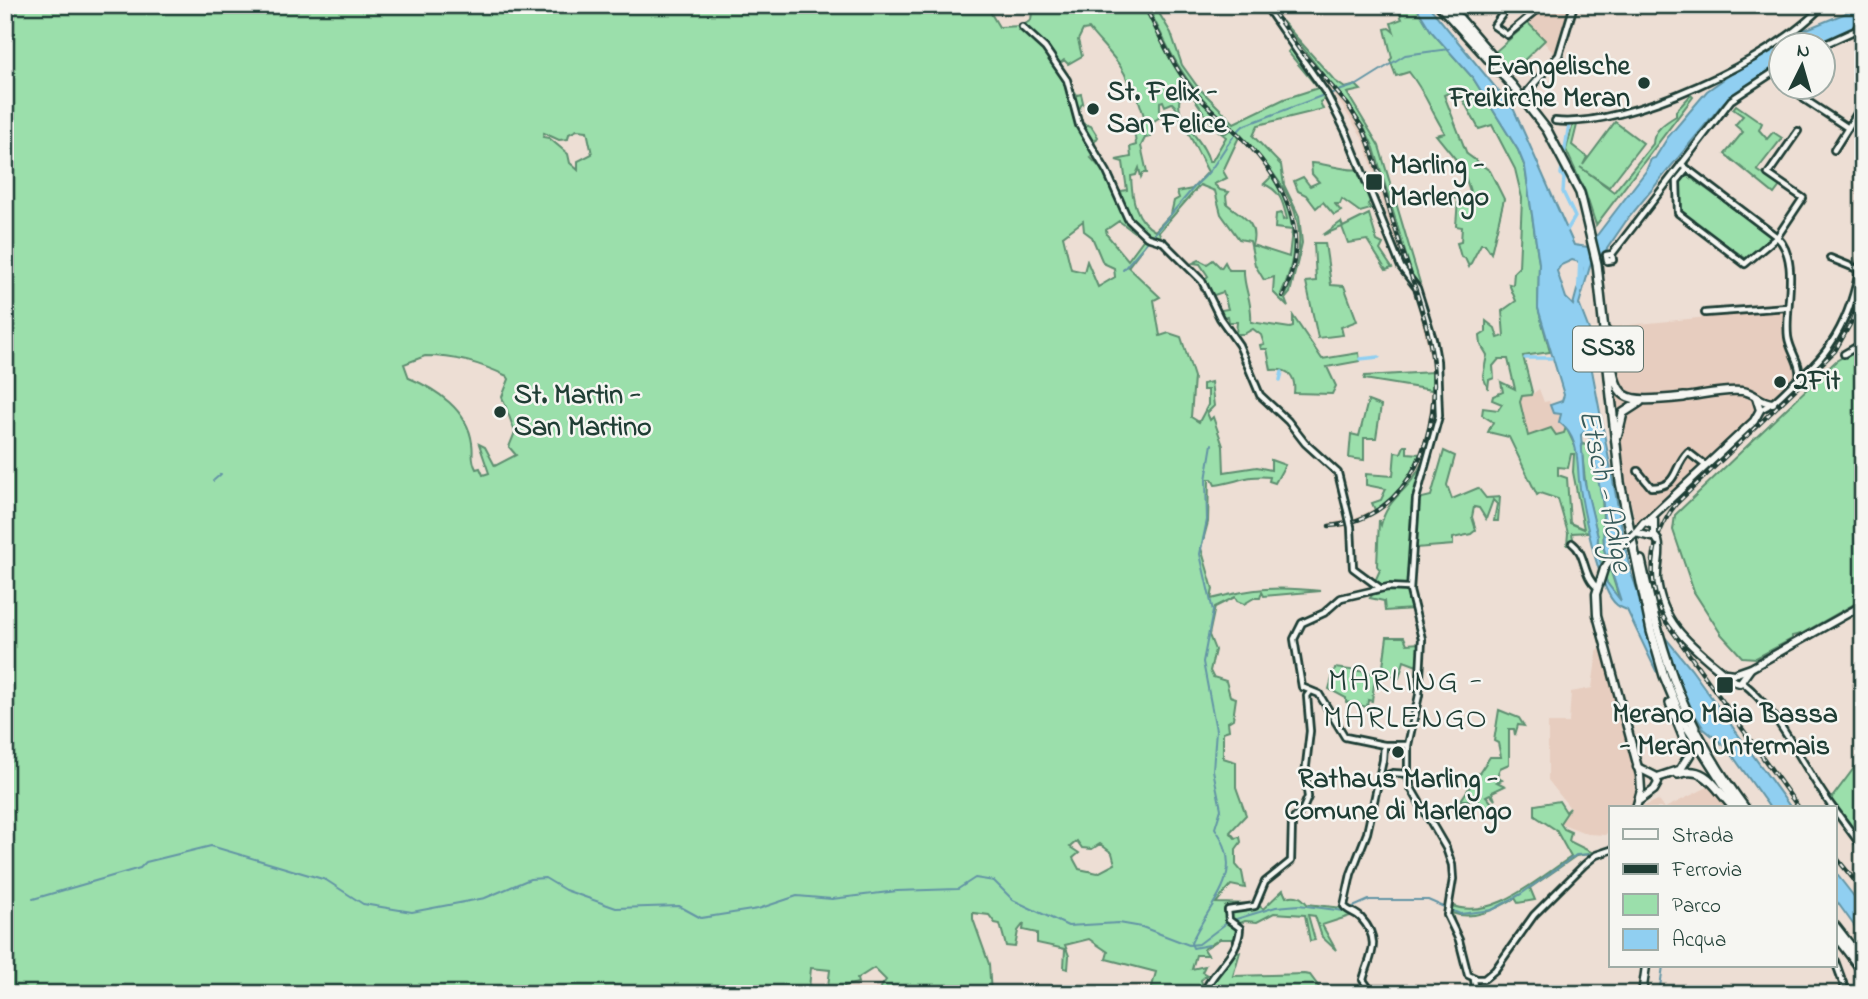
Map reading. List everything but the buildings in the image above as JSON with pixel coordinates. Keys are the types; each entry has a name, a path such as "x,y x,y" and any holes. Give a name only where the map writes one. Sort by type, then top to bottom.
{"highway":[{"name":"SS38","path":"1439,5 1551,126 1580,193 1599,263 1616,457 1638,570 1664,676 1699,750 1735,806"},
{"name":"SS38","path":"1448,5 1551,126 1577,177 1594,228 1618,434 1646,585 1662,651 1676,693 1712,761 1744,806"},
{"path":"1606,331 1617,389 1625,398 1644,401 1684,397"},
{"path":"1618,434 1623,412 1644,401"},
{"path":"1657,780 1676,773 1690,757 1688,740 1672,711 1664,676"},
{"path":"1657,780 1697,771 1709,779 1734,806"},
{"path":"1836,927 1863,962"},
{"path":"1836,937 1863,972"}],"main road":[{"path":"1684,397 1738,390 1762,402 1773,403"},
{"path":"1754,421 1760,410 1756,397"},
{"path":"1649,792 1641,783 1597,615 1600,578 1618,548 1647,532 1657,514 1773,403"},
{"path":"1647,532 1664,609 1690,648 1724,673 1738,677 1863,606"},
{"path":"1637,767 1657,780 1654,790 1637,805"},
{"path":"1637,805 1641,783 1647,774"},
{"path":"1642,994 1646,968"}],"street":[{"path":"1265,5 1327,95 1354,148 1401,267 1418,288 1437,356 1439,416 1418,489 1410,588 1422,639 1419,695 1408,745 1408,774 1411,788 1446,848 1452,865 1454,879 1447,915 1459,940 1465,972 1475,979 1484,979 1495,970 1534,915 1591,858 1609,851"},
{"path":"1493,5 1526,5"},
{"path":"1505,7 1494,26 1503,35 1543,5"},
{"path":"1528,91 1559,55 1574,5"},
{"path":"1551,126 1670,99 1728,70 1811,19 1823,5"},
{"path":"1860,5 1863,17"},
{"path":"1520,6 1528,18"},
{"path":"1022,27 1045,48 1068,80 1079,125 1107,172 1128,219 1147,237 1163,242 1202,281 1220,318 1240,345 1260,394 1288,421 1305,443 1338,473 1351,527 1353,568 1380,589"},
{"path":"1836,39 1860,27 1863,54"},
{"path":"1612,254 1683,158 1731,100 1766,77"},
{"path":"1809,102 1848,128"},
{"path":"1835,150 1863,104"},
{"path":"1686,170 1677,181 1678,213 1745,264 1777,237 1803,198 1768,174 1798,131"},
{"path":"1681,164 1777,237 1789,258 1788,339 1800,369 1799,379"},
{"path":"1760,410 1773,403 1810,368 1828,348 1843,324 1861,271 1863,245"},
{"path":"1830,258 1861,271"},
{"path":"1705,313 1788,307"},
{"path":"1844,354 1863,343"},
{"path":"1800,369 1810,368"},
{"path":"1638,471 1651,487 1664,486 1671,481 1688,452 1706,466"},
{"path":"1572,543 1579,548 1586,574 1598,588"},
{"path":"1408,745 1384,745 1345,737 1319,694 1302,687 1294,646 1299,627 1341,598 1380,589 1410,588"},
{"path":"1738,677 1774,717 1832,806"},
{"path":"1203,994 1209,979 1227,962 1239,939 1240,928 1229,920 1228,910 1255,906 1265,882 1291,861 1292,821 1303,809 1308,797 1305,774 1310,731 1307,696 1310,692"},
{"path":"1373,994 1363,980 1371,963 1371,935 1360,917 1347,910 1351,874 1367,833 1380,778 1384,745"},
{"path":"1380,778 1393,773 1408,774"},
{"path":"1836,812 1863,848"},
{"path":"1836,964 1847,994"},
{"path":"1475,979 1476,994"}],"shaded area":[{"path":"1143,5 1147,5 1187,80 1257,151 1289,199 1298,241 1294,273 1285,297 1281,295 1292,267 1295,242 1285,197 1258,157 1185,83"},
{"path":"1268,5 1272,5 1302,50 1350,105 1369,136 1409,261 1435,358 1436,390 1430,435 1419,469 1408,487 1385,508 1345,527 1329,528 1329,523 1352,519 1385,504 1412,473 1427,430 1432,390 1431,360 1410,275 1390,225 1364,140 1335,95 1295,47"},
{"path":"1574,5 1557,57 1528,24 1547,6"},
{"path":"1786,309 1786,337 1797,378 1636,525 1626,482 1610,327"},
{"path":"1539,389 1544,402 1549,401 1553,413 1563,417 1559,420 1566,427 1564,433 1553,434 1551,429 1528,436 1520,401 1522,396 1531,395"},
{"path":"1604,645 1636,763 1634,806 1609,806 1609,831 1605,835 1588,834 1560,823 1570,808 1548,780 1548,723 1569,723 1571,692 1592,688 1597,652"},
{"path":"1714,784 1732,806 1669,806"},
{"path":"1658,800 1663,806 1644,806"}],"green space":[{"path":"5,5 986,5 999,27 1022,26 1031,20 1033,5 1143,5 1185,83 1230,128 1224,130 1212,121 1220,132 1226,133 1231,129 1239,137 1223,171 1227,178 1214,184 1220,190 1229,192 1226,196 1227,204 1251,225 1254,237 1252,245 1289,257 1292,230 1275,228 1276,214 1282,213 1283,220 1287,219 1286,213 1278,194 1264,184 1272,176 1280,191 1291,220 1293,234 1291,263 1281,294 1285,297 1297,263 1299,233 1293,206 1261,159 1190,83 1147,5 1154,5 1171,33 1182,65 1197,86 1234,123 1284,99 1318,88 1288,52 1291,48 1324,93 1325,99 1320,102 1323,109 1258,125 1253,136 1281,165 1284,185 1299,216 1302,243 1290,293 1285,299 1288,307 1273,292 1274,277 1264,280 1255,265 1250,241 1239,239 1221,214 1215,191 1200,185 1159,232 1163,242 1149,239 1128,267 1160,297 1154,300 1160,336 1169,333 1181,337 1194,377 1191,417 1199,422 1208,405 1208,390 1203,390 1203,384 1211,382 1214,406 1207,413 1210,420 1213,417 1223,446 1224,472 1257,467 1271,470 1271,460 1285,465 1275,483 1269,481 1270,477 1262,476 1215,485 1212,479 1209,479 1208,522 1201,548 1213,589 1211,599 1265,589 1321,591 1264,596 1262,592 1260,598 1254,598 1244,604 1235,597 1215,607 1209,635 1215,650 1210,671 1213,677 1226,681 1230,696 1236,698 1233,719 1228,722 1229,730 1223,732 1223,758 1236,762 1236,787 1246,815 1230,832 1235,838 1240,837 1241,842 1236,849 1236,865 1242,872 1245,888 1231,885 1216,903 1257,904 1263,909 1283,890 1286,897 1298,896 1307,904 1343,908 1356,914 1322,925 1336,950 1322,937 1315,916 1308,915 1315,940 1310,941 1305,915 1274,913 1257,922 1245,921 1238,924 1240,929 1233,950 1240,952 1233,976 1310,975 1324,994 1210,994 1215,977 1232,949 1233,939 1220,939 1204,949 1208,955 1196,955 1192,969 1205,966 1202,972 1207,975 1201,980 1203,987 1191,986 1196,994 1150,994 1156,972 1106,959 1108,952 1089,939 1065,945 1069,956 1068,969 1064,968 1065,949 1037,943 1037,933 1023,930 1024,923 1018,931 1015,947 1006,946 1000,924 995,923 989,915 973,913 989,964 991,994 876,994 886,980 874,968 857,979 858,983 844,986 844,994 816,994 828,986 830,970 811,968 809,988 798,990 800,994 5,994","holes":["1089,29 1114,58 1125,75 1131,94 1136,92 1145,119 1134,129 1136,145 1130,147 1131,157 1116,160 1123,162 1127,190 1121,191 1126,218 1105,173 1090,157 1094,154 1082,132 1099,159 1094,143 1098,137 1091,126 1082,123 1079,109 1083,102 1081,94 1077,95 1058,65 1064,60 1068,64 1082,56 1078,40 1083,30","1184,86 1214,126 1226,137 1212,161 1209,161 1179,108","1163,101 1165,106 1172,103 1175,106 1208,172 1192,189 1177,192 1179,198 1174,201 1171,214 1155,231 1139,215 1131,176 1136,175 1139,168 1141,177 1143,173 1147,173 1141,146 1145,138 1151,137 1151,123 1160,117 1160,102","577,130 587,131 592,154 578,161 578,170 570,163 568,154 549,138 543,137 544,133 559,140 568,139 569,134","1083,221 1084,231 1092,237 1103,263 1114,268 1115,277 1098,287 1087,261 1084,272 1071,269 1063,236","1119,221 1134,232 1136,228 1145,237 1128,260 1107,235 1106,230","425,356 467,361 507,376 509,379 502,397 515,432 509,447 516,455 495,466 485,447 479,444 489,473 483,475 480,468 476,469 474,465 472,443 464,420 440,395 409,378 404,364","1077,841 1082,848 1092,849 1100,844 1112,853 1115,864 1098,873 1079,869 1073,858 1079,853 1070,847"]},
{"path":"1389,5 1415,5 1431,31 1473,78 1518,150 1525,167 1539,263 1538,308 1550,352 1523,356 1532,392 1531,395 1522,396 1520,402 1528,436 1551,428 1556,435 1564,433 1566,427 1576,448 1590,532 1572,533 1574,545 1567,545 1568,533 1558,499 1540,493 1537,495 1509,437 1488,432 1493,422 1482,415 1483,408 1498,410 1502,404 1492,400 1493,396 1503,392 1501,382 1515,389 1508,359 1499,359 1493,366 1494,378 1489,380 1488,389 1483,376 1487,355 1481,345 1480,336 1486,332 1486,321 1495,328 1498,338 1504,336 1502,311 1516,301 1509,284 1513,285 1514,272 1519,267 1522,198 1515,169 1492,125 1479,129 1457,89 1444,95 1467,154 1490,171 1504,199 1491,253 1485,244 1481,244 1469,267 1465,258 1461,257 1457,243 1461,242 1462,227 1456,226 1458,199 1453,198 1450,193 1455,191 1458,198 1471,194 1462,167 1436,135 1445,133 1415,79 1409,72 1396,76 1390,60 1392,58 1385,29 1389,28 1394,32 1391,23 1402,19 1399,12","holes":["1571,454 1574,454 1573,472 1584,529 1570,523 1567,478 1558,475 1558,467 1568,468"]},
{"path":"1282,21 1335,81 1345,88 1356,85 1361,90 1347,93 1379,146 1420,283 1415,285 1374,148 1364,127"},
{"path":"1528,23 1545,40 1512,72 1495,52"},
{"path":"1691,95 1693,97 1596,225 1585,191 1566,150 1573,124 1577,125 1572,145 1587,157 1583,165 1615,122 1643,143 1609,187 1580,167 1614,192 1653,144 1658,131 1676,116 1676,111"},
{"path":"1736,105 1762,123 1759,130 1767,139 1773,132 1782,138 1757,170 1780,186 1774,194 1725,154 1743,132 1735,125 1743,116 1733,109"},
{"path":"1311,163 1359,169 1371,200 1368,204 1371,209 1360,212 1342,199 1340,204 1335,204 1341,211 1334,215 1323,202 1316,208 1306,195 1298,191 1294,181 1303,177 1310,186 1319,182 1312,174"},
{"path":"1687,175 1770,235 1770,240 1766,240 1766,244 1748,260 1692,223 1680,210 1679,182"},
{"path":"1369,214 1377,241 1383,244 1380,250 1392,268 1386,270 1367,240 1348,243 1342,227 1323,235 1341,222 1343,227"},
{"path":"1314,243 1325,243 1331,285 1344,286 1357,321 1341,327 1343,335 1318,338 1306,282 1316,281"},
{"path":"1199,260 1207,264 1213,260 1221,268 1225,262 1229,270 1244,270 1251,322 1290,328 1293,327 1293,316 1322,359 1359,353 1360,361 1327,367 1336,386 1332,394 1294,393 1294,382 1290,374 1282,370 1271,370 1267,349 1261,349 1260,345 1264,344 1261,335 1253,329 1244,334 1236,334 1237,322 1229,322 1228,316 1222,317 1221,310 1228,309 1223,292 1211,296 1202,282 1208,276 1200,264 1193,263"},
{"path":"1863,345 1863,599 1756,658 1742,657 1721,634 1694,592 1673,530 1675,515 1836,361"},
{"path":"1432,372 1432,390 1364,379 1365,376"},
{"path":"1368,401 1381,406 1376,438 1364,438 1364,460 1349,458 1351,434 1359,436"},
{"path":"1581,443 1589,447 1602,493 1604,549 1620,601 1607,583 1597,551 1598,537 1586,490"},
{"path":"1404,446 1407,446 1407,453 1420,454 1417,463 1402,486 1375,510 1372,503 1381,500 1386,489 1366,485 1366,474 1393,476 1395,452 1401,453"},
{"path":"1444,451 1455,456 1447,485 1452,499 1478,488 1486,498 1500,497 1498,521 1494,521 1497,504 1493,500 1486,519 1479,508 1474,507 1472,517 1476,530 1471,534 1453,538 1453,545 1416,548 1418,499 1431,496"},
{"path":"1421,465 1423,467 1412,503 1407,592 1413,609 1385,611 1384,601 1370,598 1379,585 1376,579 1380,570 1377,566 1379,520 1381,525 1389,507 1411,482"},
{"path":"1387,637 1404,637 1407,644 1419,643 1417,666 1404,661 1399,678 1385,673 1384,677 1375,676 1372,701 1368,700 1367,707 1346,702 1346,698 1329,689 1335,668 1382,674"},
{"path":"1499,710 1519,718 1524,726 1518,725 1515,735 1514,729 1509,729 1509,764 1500,768 1497,777 1502,780 1497,782 1505,786 1492,792 1495,800 1490,794 1486,796 1498,810 1485,813 1478,800 1461,800 1490,757 1501,757 1498,743 1494,741"},
{"path":"1863,756 1863,844 1836,806 1831,799"},
{"path":"1559,801 1566,812 1570,808 1560,823 1564,829 1571,832 1569,841 1591,852 1602,852 1576,856 1530,888 1535,900 1518,903 1515,898 1493,910 1476,915 1452,913 1456,928 1450,916 1450,905 1466,909 1498,903 1529,886 1571,857 1556,830 1535,816 1535,805"}],"water":[{"path":"1415,5 1428,5 1514,110 1574,245 1588,247 1646,171 1651,159 1655,158 1668,137 1707,91 1766,50 1766,75 1724,102 1626,221 1602,256 1591,263 1579,304 1591,335 1591,365 1630,570 1646,614 1691,669 1790,806 1769,806 1727,748 1704,729 1684,698 1656,671 1627,610 1617,605 1604,584 1588,527 1574,442 1559,422 1561,414 1553,413 1550,405 1562,401 1564,395 1538,308 1539,263 1525,167 1518,150 1473,78 1431,31","holes":["1572,260 1579,262 1583,268 1573,305 1566,298 1557,271 1561,265","1584,432 1589,435 1603,504 1604,549 1621,601 1607,583 1597,551 1598,537 1584,479 1581,435"]},
{"path":"1863,6 1863,23 1836,36 1836,32 1799,32"},
{"path":"1836,873 1863,908 1863,938 1836,900"}],"waterway":[{"path":"1329,94 1357,85 1405,55 1449,49"},
{"path":"1123,270 1204,178 1243,126 1324,95"},
{"path":"1567,230 1575,217 1563,192 1564,178 1561,174 1569,124"},
{"name":"Etsch - Adige","path":"1580,289 1581,261"},
{"path":"1360,359 1379,357"},
{"path":"1525,358 1551,358"},
{"path":"1280,380 1282,372"},
{"path":"1209,945 1193,948 1191,943 1222,887 1228,860 1215,828 1221,809 1213,770 1216,730 1203,662 1213,611 1200,554 1207,520 1206,480 1212,444"},
{"path":"213,481 221,474"},
{"path":"33,899 140,868 146,862 211,846 326,880 363,904 412,912 485,898 530,879 545,878 565,890 616,908 679,906 701,918 758,909 797,896 832,899 897,891 958,889 975,878 994,881 1013,900 1068,926 1119,923 1142,927 1189,945 1199,944 1228,922"},
{"path":"1451,910 1460,914 1492,910 1521,894 1576,855 1595,854"},
{"path":"1233,920 1276,907 1299,905 1344,911 1369,900 1428,900 1444,907"},
{"path":"1663,968 1660,987 1663,994"}],"railway":[{"path":"1144,5 1173,62 1187,83 1254,151 1280,188 1289,208 1295,250 1292,273 1283,296"},
{"path":"1269,5 1299,49 1348,105 1364,131 1421,307 1432,356 1432,412 1426,440 1416,465 1402,488 1382,507 1358,520 1329,526"},
{"path":"1856,5 1863,33"},
{"path":"1798,806 1666,622 1655,592 1653,562 1660,532 1676,504 1835,351 1852,321 1863,282"},
{"path":"1836,857 1863,891"}],"place":[{"name":"Evangelische Freikirche Meran","path":"1644,83"},
{"name":"St. Felix - San Felice","path":"1093,109"},
{"name":"Marling - Marlengo","path":"1374,182"},
{"name":"2Fit","path":"1780,382"},
{"name":"St. Martin - San Martino","path":"500,412"},
{"name":"Merano Maia Bassa - Meran Untermais","path":"1725,685"},
{"name":"Rathaus Marling - Comune di Marlengo","path":"1398,752"}],"district":[{"name":"MARLING - MARLENGO","path":"1406,700"}]}
